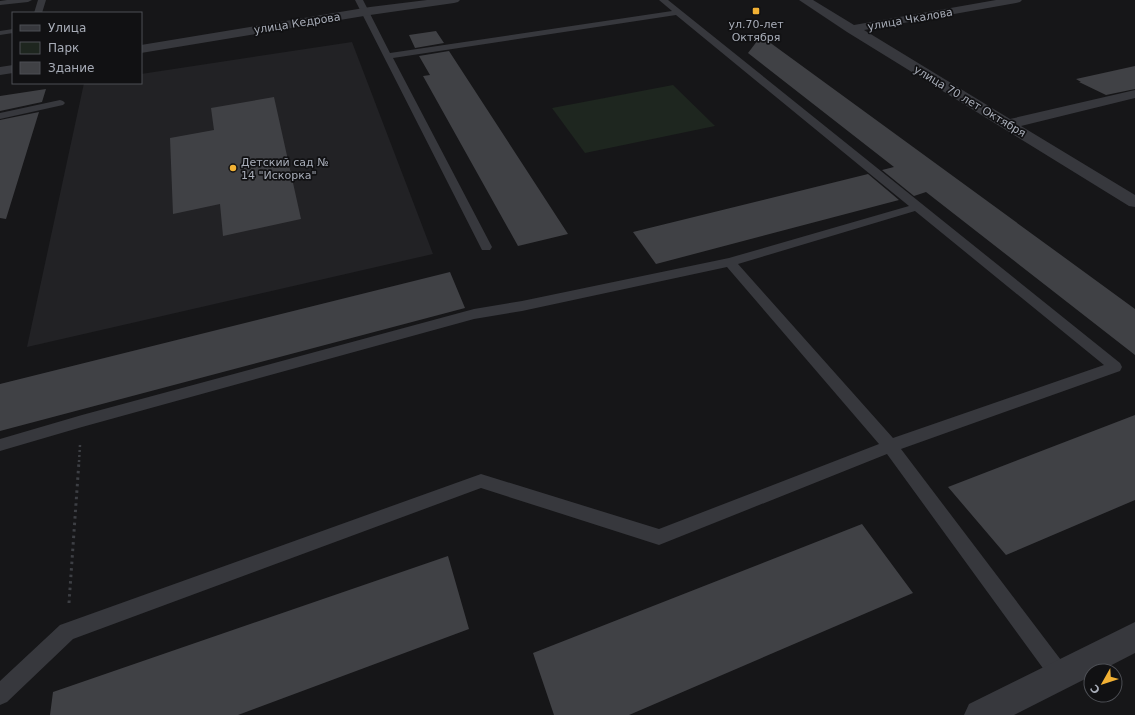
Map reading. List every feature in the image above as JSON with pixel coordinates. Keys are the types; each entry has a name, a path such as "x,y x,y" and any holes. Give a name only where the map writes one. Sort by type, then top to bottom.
{"street":[{"name":"улица Кедрова","path":"142,49 366,12 454,0"},
{"name":"улица 70 лет Октября","path":"805,0 1008,124 1132,197"},
{"name":"улица Чкалова","path":"851,29 1016,0"},
{"path":"0,71 12,69"},
{"path":"1008,124 1135,94"},
{"path":"980,715 1135,637"}],"lane":[{"path":"0,4 28,0"},
{"path":"38,12 42,0"},
{"path":"359,0 486,247"},
{"path":"0,694 67,632 481,480 660,537 890,446 1115,367 663,0"},
{"path":"388,56 678,12"},
{"path":"0,33 12,32"},
{"path":"0,116 60,103"},
{"path":"0,446 82,420 474,314 522,306 730,262 917,207"},
{"path":"730,262 890,446 1060,675"}],"path":[{"path":"67,632 82,420"}],"shaded area":[{"name":"Детский сад № 14 \"Искорка\"","path":"352,42 433,254 27,347 84,84 142,84 142,74"}],"green space":[{"path":"673,85 715,126 585,153 552,108"}],"building":[{"path":"436,31 444,43 415,48 409,35"},
{"path":"761,36 1135,309 1135,355 926,192 914,196 882,170 894,167 748,53"},
{"path":"449,51 568,234 518,246 423,76 430,75 419,56"},
{"path":"1135,66 1135,89 1106,95 1079,82 1081,82 1076,79"},
{"path":"46,89 42,102 0,111 0,96"},
{"path":"274,97 301,219 223,236 220,204 173,214 170,138 214,130 211,108"},
{"path":"39,112 6,219 0,218 0,120"},
{"path":"868,174 899,200 656,264 633,232"},
{"path":"450,272 465,308 0,431 0,384"},
{"path":"1135,415 1135,500 1006,555 948,487"},
{"path":"862,524 913,593 629,715 554,715 533,653"},
{"path":"448,556 469,629 238,715 50,715 53,692"}],"place":[{"name":"ул.70-лет Октября","path":"756,11"},
{"name":"Детский сад № 14 \"Искорка\"","path":"233,168"}]}
